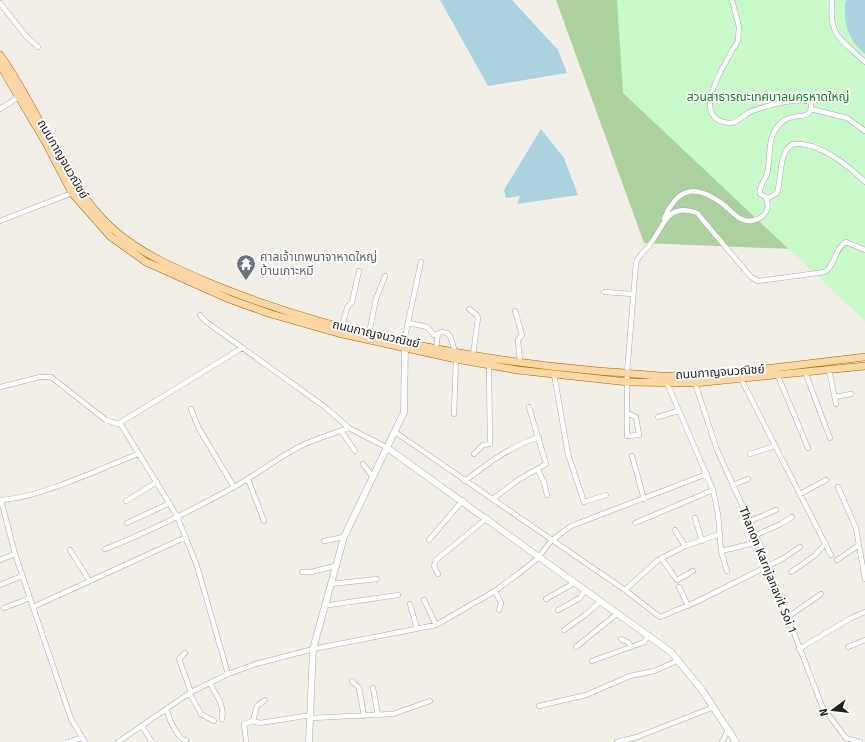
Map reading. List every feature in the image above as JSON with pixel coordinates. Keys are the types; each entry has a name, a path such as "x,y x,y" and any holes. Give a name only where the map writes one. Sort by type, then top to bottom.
{"main road":[{"name":"ถนนกาญจนวณิชย์","path":"0,55 11,69 62,163 87,203 114,229 143,252 184,272 266,304 315,320 456,359 488,365 554,371 628,382 695,383 741,380 865,366"},
{"name":"ถนนกาญจนวณิชย์","path":"2,71 20,96 72,193 110,237 146,262 186,281 230,299 312,327 405,345 436,348 520,362 554,371 693,377 865,357"}],"street":[{"path":"627,413 636,417 639,435 627,436 627,413 628,382 627,373 633,294 638,257 651,244 675,199 680,195 692,191 708,195 740,219 755,220 766,213 768,205 766,198 761,195 759,190 767,174 770,139 783,121 795,115 806,116 811,109 809,101 801,99 752,111 732,123 720,120 713,114 709,106 710,96 738,41 740,34 732,0"},
{"path":"832,0 831,19 834,31 865,62"},
{"path":"0,3 26,36 38,47"},
{"path":"0,109 20,96"},
{"path":"811,109 846,118 865,131"},
{"path":"766,198 774,196 778,192 784,155 786,150 794,144 809,146 835,157 865,182"},
{"path":"0,221 72,193"},
{"path":"663,221 680,210 697,212 751,277 758,281 825,272 831,266 839,248 848,242 865,250"},
{"path":"309,742 313,649 335,566 344,537 386,447 395,432 405,407 405,345 421,262"},
{"path":"342,327 347,308 352,302 359,271"},
{"path":"369,334 376,299 385,276"},
{"path":"604,292 633,294"},
{"path":"469,309 477,315 478,318 473,355"},
{"path":"516,311 522,336 518,340 520,362"},
{"path":"200,315 242,348 325,407 349,428 386,447 487,518 538,558 649,635 679,660 714,707 736,742"},
{"path":"409,323 427,327 433,335 444,332 448,334 455,352"},
{"path":"436,348 438,334"},
{"path":"0,387 43,376 51,377 106,420 115,424 120,423 242,348"},
{"path":"454,414 456,359"},
{"path":"474,454 484,445 490,444 488,365"},
{"path":"829,370 836,404"},
{"path":"554,371 568,454 584,502 606,495"},
{"path":"805,372 830,438"},
{"path":"778,376 808,448"},
{"path":"741,380 831,555"},
{"path":"667,383 707,474 717,508 721,551 727,571"},
{"name":"Thanon Karnjanavit Soi 1","path":"695,383 717,450 759,542 822,706 845,740 860,742"},
{"path":"835,397 851,394"},
{"path":"493,499 518,480 538,470 546,464 529,407"},
{"path":"191,409 198,427 234,487"},
{"path":"658,418 678,411"},
{"path":"120,423 138,454 170,502 177,516 197,566 228,674"},
{"path":"105,549 150,530 234,487 302,445 349,428"},
{"path":"341,431 355,451"},
{"path":"395,432 624,590 660,617 688,606 782,559 800,547"},
{"path":"465,481 485,464 518,444 539,437"},
{"path":"750,454 775,446"},
{"path":"68,742 83,740 71,719 22,576 0,500 46,490 138,454"},
{"path":"632,456 644,499"},
{"path":"363,464 372,476"},
{"path":"538,470 544,482 547,495"},
{"path":"118,742 167,711 190,693 228,674 256,664 313,649 436,625 495,591 538,558 551,541 567,528 707,474"},
{"path":"248,479 264,521"},
{"path":"733,486 748,479"},
{"path":"800,494 826,480"},
{"path":"126,501 157,482"},
{"path":"838,487 855,523 865,579"},
{"path":"635,523 712,490"},
{"path":"429,540 462,500"},
{"path":"127,523 170,502"},
{"path":"750,521 776,510"},
{"path":"756,536 792,517"},
{"path":"438,574 434,566 436,560 487,518"},
{"path":"695,518 702,540"},
{"path":"675,530 685,546"},
{"path":"624,590 646,569 661,558 685,546 720,534"},
{"path":"33,607 89,580 186,537"},
{"path":"324,541 344,537"},
{"path":"721,551 759,542"},
{"path":"791,572 814,556 826,543"},
{"path":"837,560 859,545"},
{"path":"70,550 89,580"},
{"path":"0,560 15,554"},
{"path":"661,558 678,580 693,571"},
{"path":"302,572 311,572 335,566"},
{"path":"0,585 22,576"},
{"path":"330,584 377,579"},
{"path":"546,599 574,583"},
{"path":"678,587 688,606"},
{"path":"558,610 580,598 586,590"},
{"path":"495,591 501,603 500,610"},
{"path":"788,617 821,594"},
{"path":"325,603 329,604 398,595"},
{"path":"4,608 30,598"},
{"path":"424,600 436,625"},
{"path":"564,630 601,601"},
{"path":"410,604 417,629"},
{"path":"799,649 851,618 865,612"},
{"path":"576,647 618,613"},
{"path":"592,661 644,642 649,635"},
{"path":"621,638 630,643 631,647"},
{"path":"848,647 865,640"},
{"path":"185,653 181,656 180,660 190,693 201,714 214,721"},
{"path":"539,706 586,695 630,676 654,670 679,660"},
{"path":"352,681 359,688 364,716"},
{"path":"210,683 216,692 222,708 222,719"},
{"path":"373,688 378,715"},
{"path":"253,721 257,706 265,700"},
{"path":"246,742 243,725 253,721 260,723 311,716 364,716 393,714 430,702"},
{"path":"617,742 636,737 714,707"},
{"path":"167,711 169,718 181,737 186,740"},
{"path":"142,726 152,742"},
{"path":"722,742 728,730"}],"green space":[{"name":"สวนสาธารณะเทศบาลนครหาดใหญ่","path":"556,0 865,0 865,252 644,243"},
{"name":"สวนสาธารณะเทศบาลนครหาดใหญ่","path":"617,0 865,0 865,321 623,93"}],"water":[{"path":"440,0 512,0 558,50 567,73 488,86"},
{"path":"847,0 865,0 865,54 856,45 846,24 845,3"},
{"path":"541,129 564,158 578,195 517,204 520,196 506,198 504,190"}],"place":[{"name":"ศาลเจ้าเทพนาจาหาดใหญ่ บ้านเกาะหมี","path":"246,281"}]}
